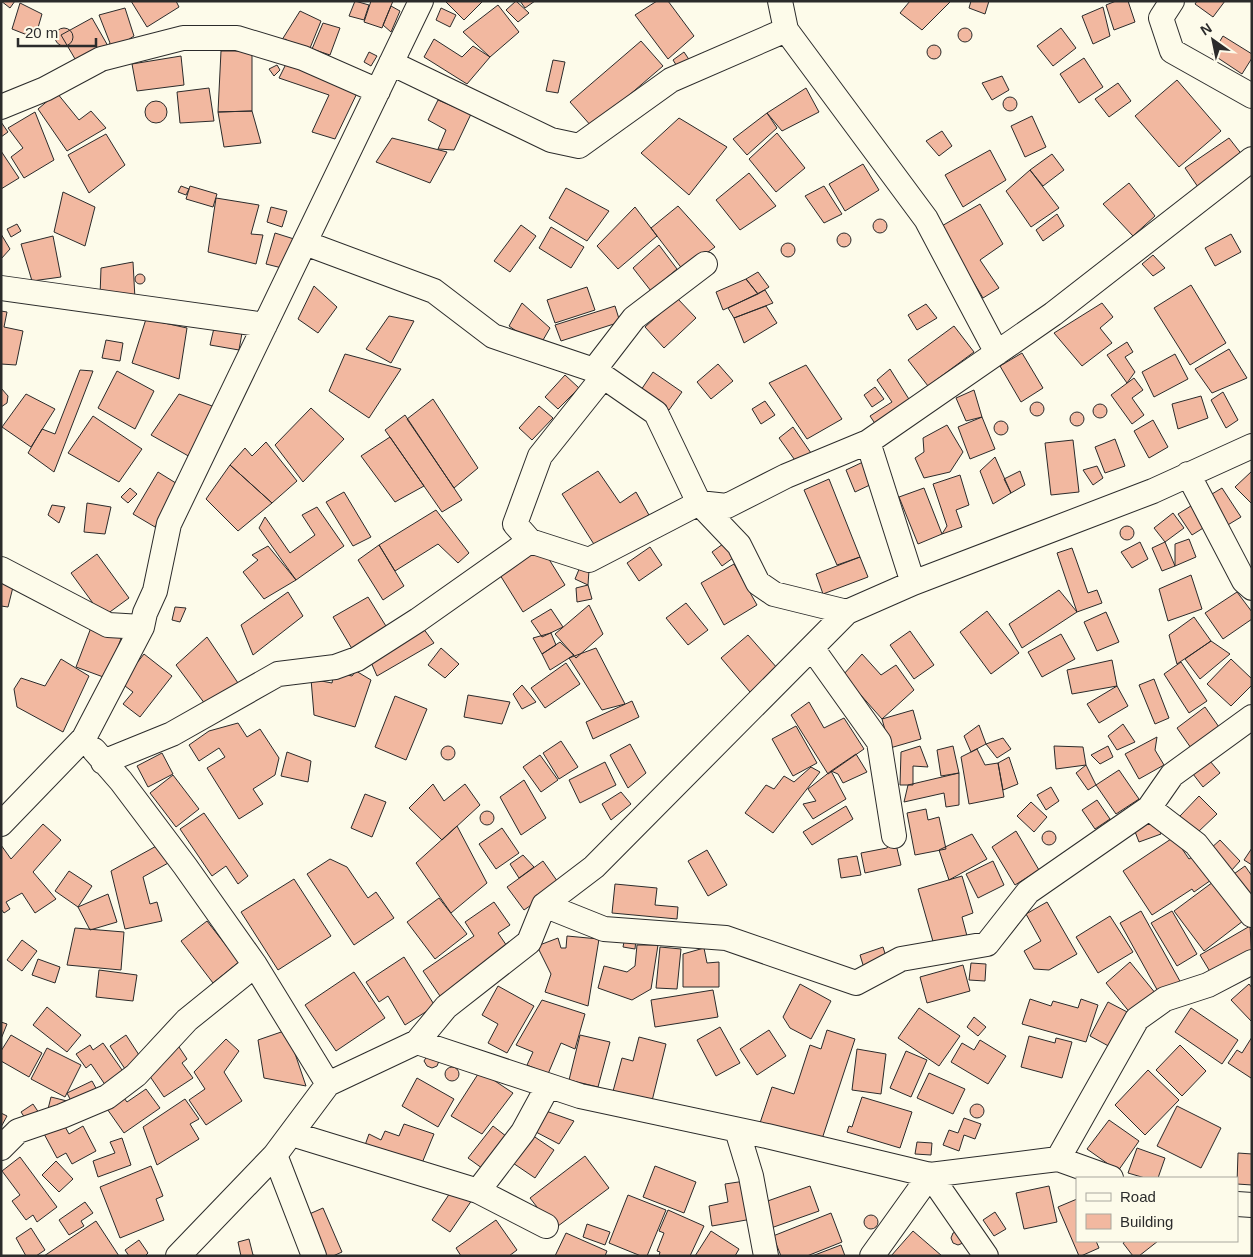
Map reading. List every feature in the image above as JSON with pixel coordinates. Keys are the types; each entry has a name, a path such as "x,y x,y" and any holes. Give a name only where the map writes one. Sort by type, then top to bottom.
{"street":[{"path":"1,824 84,738 142,627 145,613 155,591 169,524 421,1"},
{"path":"780,1 786,30 926,219 998,353"},
{"path":"1172,1 1161,18 1172,51 1252,96"},
{"path":"391,63 551,140 579,146 671,80 786,30"},
{"path":"1,107 45,89 101,59 183,38 236,38 303,58 378,91"},
{"path":"705,264 634,318 540,456 515,524 530,541 589,560 699,503 727,506 786,476 868,442 1053,314 1252,159"},
{"path":"305,243 434,291 494,336 598,373 656,413 699,503 739,545 758,583 774,594 847,612"},
{"path":"1,288 265,325"},
{"path":"868,442 913,583"},
{"path":"178,1256 275,1156 328,1084 417,1042 446,1006 529,942 544,905 594,867 847,612 913,583 1153,491 1252,446"},
{"path":"1188,474 1244,581 1252,588"},
{"path":"103,762 172,734 278,674 335,667 357,659 418,620 530,541"},
{"path":"1,569 108,625 142,627"},
{"path":"812,648 879,742 894,836"},
{"path":"544,905 604,929 726,938 856,983 901,959 987,944 1028,892 1149,808 1172,774 1252,717"},
{"path":"84,738 121,781 185,866 255,965 328,1084"},
{"path":"1149,808 1196,844 1252,915"},
{"path":"1058,1159 1137,1019 1165,999 1208,985 1252,962"},
{"path":"1,1148 18,1131 62,1116 108,1097 136,1076 187,1020 255,965"},
{"path":"417,1042 580,1096 930,1175 1058,1159 1108,1177"},
{"path":"478,1190 523,1132 548,1086"},
{"path":"737,1130 751,1176 766,1256"},
{"path":"292,1134 478,1190 546,1226"},
{"path":"275,1156 314,1256"},
{"path":"872,1256 930,1175"},
{"path":"930,1175 986,1256"},
{"path":"1238,1204 1252,1205"}],"building":[{"path":"1,1 15,1 10,8"},
{"path":"131,1 176,1 179,7 147,27"},
{"path":"355,1 369,5 364,20 349,16"},
{"path":"371,1 393,1 382,28 364,22"},
{"path":"445,1 483,1 464,20"},
{"path":"516,1 529,13 518,22 506,10"},
{"path":"520,1 535,1 525,8"},
{"path":"657,1 668,1 694,36 668,59 635,15"},
{"path":"910,1 951,1 922,30 900,13"},
{"path":"971,1 989,1 985,14 969,8"},
{"path":"1116,1 1128,1 1135,22 1114,30 1106,5"},
{"path":"1197,1 1225,1 1213,17 1195,4"},
{"path":"20,3 42,14 35,38 12,29"},
{"path":"498,5 519,32 490,57 463,32"},
{"path":"391,6 400,11 391,32 383,25"},
{"path":"1103,7 1110,36 1093,44 1082,16"},
{"path":"125,8 134,36 112,50 108,46 110,43 99,15"},
{"path":"441,8 456,15 450,27 436,20"},
{"path":"300,11 321,21 308,53 285,39 280,43"},
{"path":"92,18 108,46 78,64 61,35"},
{"path":"323,23 340,28 330,55 312,49"},
{"path":"60,28 68,28 73,33 71,44 60,46 55,41 55,33"},
{"path":"965,28 970,30 972,35 970,40 965,42 960,40 958,35 960,30"},
{"path":"1061,28 1076,48 1053,66 1037,46"},
{"path":"1223,36 1252,54 1252,58 1242,74 1212,54"},
{"path":"434,39 462,57 473,46 490,57 467,84 424,57"},
{"path":"641,41 663,66 592,127 570,102"},
{"path":"934,45 939,47 941,52 939,57 934,59 929,57 927,52 929,47"},
{"path":"221,51 252,51 252,111 218,112"},
{"path":"369,52 377,56 371,66 364,62"},
{"path":"684,52 692,64 680,71 673,60"},
{"path":"181,56 184,85 137,91 132,64"},
{"path":"289,58 360,87 335,139 312,132 329,95 279,78"},
{"path":"1084,58 1103,87 1079,103 1060,74"},
{"path":"553,60 565,62 558,93 546,91"},
{"path":"277,65 280,70 274,76 269,69"},
{"path":"1002,76 1009,90 992,100 982,83"},
{"path":"1177,80 1221,131 1179,167 1135,116"},
{"path":"1118,83 1131,101 1109,117 1095,99"},
{"path":"209,88 214,121 180,123 177,92"},
{"path":"806,88 819,112 782,131 767,113"},
{"path":"57,93 79,120 91,111 106,128 67,151 38,109"},
{"path":"1010,97 1015,99 1017,104 1015,109 1010,111 1005,109 1003,104 1005,99"},
{"path":"438,100 471,114 454,150 438,149 446,130 428,120"},
{"path":"156,101 164,104 167,112 164,120 156,123 148,120 145,112 148,104"},
{"path":"252,111 261,143 224,147 218,112"},
{"path":"35,112 54,160 24,178 11,157 23,148 8,128"},
{"path":"767,113 777,128 747,155 733,139"},
{"path":"1032,116 1046,147 1025,157 1011,126"},
{"path":"679,118 727,147 689,195 641,153"},
{"path":"1,122 8,132 1,137"},
{"path":"942,131 952,146 939,156 926,141"},
{"path":"777,133 805,168 776,192 749,159"},
{"path":"106,134 125,165 89,193 68,155"},
{"path":"392,138 447,152 430,183 376,162"},
{"path":"1229,138 1243,156 1198,187 1185,168"},
{"path":"990,150 1006,180 963,207 945,175"},
{"path":"1,151 19,178 1,189"},
{"path":"1052,154 1064,170 1043,186 1030,170"},
{"path":"863,164 879,190 845,211 829,184"},
{"path":"1030,170 1059,208 1031,227 1006,191"},
{"path":"749,173 776,206 740,230 716,200"},
{"path":"1129,183 1155,216 1133,236 1103,204"},
{"path":"181,186 189,189 186,195 178,192"},
{"path":"190,186 217,194 213,207 186,199"},
{"path":"824,186 842,214 824,223 805,196"},
{"path":"566,188 609,211 587,241 549,218"},
{"path":"63,192 95,207 85,246 54,232"},
{"path":"216,198 259,205 251,234 263,235 256,264 208,252"},
{"path":"980,204 1003,244 980,260 999,288 983,298 940,227"},
{"path":"678,206 715,247 683,270 651,228"},
{"path":"271,207 287,211 282,227 267,222"},
{"path":"635,207 657,236 618,269 597,246"},
{"path":"1057,214 1064,226 1043,241 1036,230"},
{"path":"880,219 885,221 887,226 885,231 880,233 875,231 873,226 875,221"},
{"path":"17,224 21,231 11,237 7,229"},
{"path":"521,225 536,236 510,272 494,261"},
{"path":"551,227 584,247 571,268 539,248"},
{"path":"275,233 294,239 286,269 266,264"},
{"path":"844,233 849,235 851,240 849,245 844,247 839,245 837,240 839,235"},
{"path":"1,234 10,249 1,259"},
{"path":"1231,234 1241,252 1215,266 1205,248"},
{"path":"53,236 61,277 32,281 21,244"},
{"path":"788,243 793,245 795,250 793,255 788,257 783,255 781,250 783,245"},
{"path":"659,245 677,269 651,291 633,268"},
{"path":"1153,255 1165,268 1153,276 1142,264"},
{"path":"133,262 135,299 100,296 101,268"},
{"path":"758,272 769,287 758,294 746,279"},
{"path":"138,274 142,274 145,279 144,283 138,284 135,281 135,277"},
{"path":"746,279 758,294 723,310 716,292"},
{"path":"1191,285 1226,343 1190,365 1154,308"},
{"path":"314,286 337,307 318,333 298,319"},
{"path":"587,287 595,310 555,323 547,300"},
{"path":"765,290 773,303 734,318 728,308"},
{"path":"677,298 696,318 664,348 645,327"},
{"path":"522,303 550,328 539,347 509,326"},
{"path":"1102,303 1113,317 1100,328 1112,343 1082,366 1054,333"},
{"path":"926,304 937,318 917,330 908,315"},
{"path":"615,306 620,322 561,341 555,325"},
{"path":"766,306 777,323 744,343 734,318"},
{"path":"1,311 7,312 4,327 23,331 16,365 1,364"},
{"path":"389,316 414,321 391,363 366,349"},
{"path":"146,319 187,328 179,379 132,363"},
{"path":"954,326 974,352 928,386 908,360"},
{"path":"214,328 242,333 239,350 210,345"},
{"path":"106,340 123,343 120,361 102,358"},
{"path":"1127,342 1133,352 1125,357 1135,372 1127,383 1107,355"},
{"path":"1229,349 1247,378 1212,393 1195,369"},
{"path":"1022,353 1043,388 1021,402 1000,366"},
{"path":"345,354 401,369 369,418 329,391"},
{"path":"1175,354 1188,379 1154,397 1142,372"},
{"path":"718,364 733,381 711,399 697,382"},
{"path":"806,365 842,419 807,439 769,383"},
{"path":"890,369 912,404 878,428 870,416 892,402 877,380"},
{"path":"80,370 93,371 54,472 28,453 42,429 55,434"},
{"path":"117,371 154,391 135,429 98,408"},
{"path":"653,372 682,392 669,410 641,390"},
{"path":"565,375 579,388 558,409 545,397"},
{"path":"1134,378 1143,390 1132,398 1144,415 1132,424 1111,395"},
{"path":"875,387 884,399 872,407 864,395"},
{"path":"1,388 8,396 7,403 1,407"},
{"path":"974,390 982,417 966,421 956,398"},
{"path":"1223,392 1238,420 1226,428 1211,400"},
{"path":"26,394 55,409 31,447 2,427"},
{"path":"179,394 215,407 192,458 151,435"},
{"path":"1201,396 1208,418 1178,429 1172,404"},
{"path":"433,399 478,468 454,488 407,419"},
{"path":"765,401 775,415 761,424 752,409"},
{"path":"1037,402 1042,404 1044,409 1042,414 1037,416 1032,414 1030,409 1032,404"},
{"path":"1100,404 1105,406 1107,411 1105,416 1100,418 1095,416 1093,411 1095,406"},
{"path":"539,406 553,418 532,440 519,428"},
{"path":"311,408 344,439 303,482 275,445"},
{"path":"1077,412 1082,414 1084,419 1082,424 1077,426 1072,424 1070,419 1072,414"},
{"path":"405,415 462,500 442,512 385,430"},
{"path":"93,416 142,449 119,482 68,453"},
{"path":"982,417 995,449 970,459 958,427"},
{"path":"1153,420 1168,447 1149,458 1134,431"},
{"path":"1001,421 1006,423 1008,428 1006,433 1001,435 996,433 994,428 996,423"},
{"path":"947,425 963,452 950,472 924,478 915,458 924,452 923,438"},
{"path":"793,427 811,453 797,463 779,438"},
{"path":"390,437 424,486 395,502 361,456"},
{"path":"1115,439 1125,466 1105,473 1095,447"},
{"path":"1073,440 1079,492 1051,495 1045,443"},
{"path":"266,442 297,481 272,503 230,465 245,448 252,456"},
{"path":"995,457 1011,493 993,504 980,471"},
{"path":"863,462 872,484 855,492 846,470"},
{"path":"230,465 272,503 238,531 206,499"},
{"path":"1097,466 1103,478 1093,485 1083,470"},
{"path":"598,471 620,503 636,492 649,515 597,549 562,494"},
{"path":"1020,471 1025,485 1011,493 1004,479"},
{"path":"1252,471 1252,504 1235,487"},
{"path":"158,472 179,485 155,527 133,514"},
{"path":"960,475 969,505 956,510 962,527 942,534 947,526 933,484"},
{"path":"829,479 860,557 837,565 804,490"},
{"path":"130,488 137,494 128,503 121,497"},
{"path":"924,488 942,534 918,544 899,497"},
{"path":"1222,488 1241,517 1226,526 1207,497"},
{"path":"344,492 371,537 353,546 326,502"},
{"path":"87,503 111,507 105,534 84,532"},
{"path":"1194,504 1208,525 1192,535 1178,514"},
{"path":"52,505 65,507 59,523 48,515"},
{"path":"317,507 344,546 296,580 259,528 265,517 290,553 315,535 302,515"},
{"path":"436,510 469,553 458,563 438,544 395,571 379,545"},
{"path":"1173,513 1184,528 1165,542 1154,528"},
{"path":"1127,526 1132,528 1134,533 1132,538 1127,540 1122,538 1120,533 1122,528"},
{"path":"1189,539 1196,557 1175,566 1175,544"},
{"path":"727,541 737,555 722,566 712,552"},
{"path":"1140,542 1148,559 1132,568 1121,552"},
{"path":"1165,542 1175,566 1162,571 1152,548"},
{"path":"379,545 404,586 383,600 358,560"},
{"path":"268,546 296,580 264,599 243,572 258,560 252,555"},
{"path":"650,547 662,565 639,581 627,563"},
{"path":"542,548 565,585 523,612 500,575"},
{"path":"1072,548 1088,593 1097,590 1102,603 1077,612 1057,553"},
{"path":"97,554 129,598 103,617 71,573"},
{"path":"860,557 868,577 823,594 816,574"},
{"path":"734,564 757,605 724,625 701,583"},
{"path":"580,567 589,570 588,585 575,579"},
{"path":"1191,575 1202,609 1168,621 1159,589"},
{"path":"1,579 14,583 8,607 1,606"},
{"path":"588,585 592,599 577,602 576,588"},
{"path":"1059,590 1077,612 1022,648 1009,624"},
{"path":"288,592 303,616 253,655 241,625"},
{"path":"1237,592 1252,612 1252,619 1223,639 1205,613"},
{"path":"368,597 389,631 354,652 333,617"},
{"path":"686,603 708,630 688,645 666,618"},
{"path":"589,605 603,634 576,658 555,634"},
{"path":"175,607 186,608 180,622 172,620"},
{"path":"551,609 563,627 542,637 531,621"},
{"path":"987,611 1019,653 991,674 960,632"},
{"path":"1106,612 1119,642 1097,651 1084,622"},
{"path":"1194,617 1211,641 1177,664 1169,635"},
{"path":"92,625 122,636 106,678 76,667"},
{"path":"423,628 434,643 377,676 370,660"},
{"path":"910,631 934,665 914,679 890,645"},
{"path":"551,633 556,645 542,654 533,638"},
{"path":"1061,634 1075,659 1042,677 1028,652"},
{"path":"748,635 778,669 750,692 721,658"},
{"path":"207,637 238,683 208,708 176,665"},
{"path":"1211,641 1230,654 1200,679 1185,659"},
{"path":"560,642 574,655 550,670 542,654"},
{"path":"441,648 459,664 445,678 428,665"},
{"path":"596,648 625,704 602,710 569,658"},
{"path":"144,654 172,676 140,717 123,704 133,692 121,683"},
{"path":"862,654 881,675 896,665 914,690 882,719 843,675"},
{"path":"61,659 89,676 63,732 17,707 14,689 21,678 45,686"},
{"path":"1231,659 1252,679 1252,685 1231,706 1207,684"},
{"path":"1112,660 1117,686 1072,694 1067,670"},
{"path":"1181,662 1207,701 1189,713 1164,674"},
{"path":"566,663 580,684 545,708 531,688"},
{"path":"356,671 371,680 355,727 314,715 311,679 332,683 334,672 352,676"},
{"path":"1154,679 1169,718 1155,724 1139,685"},
{"path":"522,685 536,702 522,709 513,694"},
{"path":"1117,686 1128,706 1099,723 1087,704"},
{"path":"468,695 510,702 502,724 464,717"},
{"path":"395,696 427,709 406,760 375,747"},
{"path":"632,701 639,717 593,739 586,722"},
{"path":"809,702 824,728 844,718 864,749 828,774 791,715"},
{"path":"1205,707 1219,727 1191,748 1177,728"},
{"path":"913,710 921,739 890,748 882,719"},
{"path":"238,723 247,737 260,729 279,758 275,775 253,789 263,804 239,819 207,768 225,757 219,748 199,761 189,745 209,731"},
{"path":"1123,724 1135,742 1117,750 1108,736"},
{"path":"979,725 986,744 971,752 964,736"},
{"path":"796,726 817,763 793,776 772,739"},
{"path":"1157,737 1155,750 1164,765 1139,779 1125,754"},
{"path":"1003,738 1011,749 997,758 986,744"},
{"path":"561,741 578,767 559,779 543,753"},
{"path":"630,744 646,773 628,788 610,755"},
{"path":"448,746 453,748 455,753 453,758 448,760 443,758 441,753 443,748"},
{"path":"920,746 928,767 913,766 913,785 900,785 901,752"},
{"path":"953,746 959,773 941,776 937,750"},
{"path":"1054,746 1083,747 1086,765 1056,769"},
{"path":"1108,746 1113,757 1100,764 1091,755"},
{"path":"977,749 985,765 998,763 1004,797 969,804 961,757"},
{"path":"287,752 311,761 308,782 281,776"},
{"path":"162,753 173,774 148,787 137,766"},
{"path":"856,754 867,772 843,783 838,774 831,771"},
{"path":"540,755 558,780 541,792 523,767"},
{"path":"1009,757 1018,784 1003,790 998,763"},
{"path":"1210,761 1220,773 1203,787 1193,774"},
{"path":"605,762 616,785 580,803 569,780"},
{"path":"1086,765 1096,785 1088,790 1076,773"},
{"path":"811,767 820,772 773,833 745,813 766,785 774,789 784,776 794,782"},
{"path":"1119,770 1139,799 1116,814 1096,785"},
{"path":"831,771 846,799 813,819 803,804 816,801 808,789"},
{"path":"959,773 959,805 946,807 944,793 904,802 908,785"},
{"path":"173,775 199,809 176,827 150,793"},
{"path":"524,780 546,818 521,835 500,797"},
{"path":"433,784 444,801 465,784 480,805 442,840 409,808"},
{"path":"1051,787 1059,801 1046,810 1037,795"},
{"path":"621,792 631,804 611,820 602,804"},
{"path":"365,794 386,802 372,837 351,828"},
{"path":"1199,796 1217,814 1197,833 1180,816"},
{"path":"1097,800 1110,819 1095,829 1082,810"},
{"path":"1031,802 1047,817 1034,832 1017,816"},
{"path":"846,806 853,819 812,845 803,832"},
{"path":"926,809 928,820 939,817 946,849 915,855 907,813"},
{"path":"487,811 492,813 494,818 492,823 487,825 482,823 480,818 482,813"},
{"path":"204,813 248,876 238,884 226,866 212,876 180,829"},
{"path":"1157,821 1161,834 1139,842 1134,829"},
{"path":"43,824 61,840 33,872 56,899 35,913 22,893 6,902 10,909 4,913 1,909 1,845 11,859"},
{"path":"457,826 487,883 451,913 416,863"},
{"path":"502,828 519,853 496,869 479,844"},
{"path":"1016,831 1039,870 1015,885 992,847"},
{"path":"1049,831 1054,833 1056,838 1054,843 1049,845 1044,843 1042,838 1044,833"},
{"path":"972,834 987,859 949,880 939,850"},
{"path":"894,836 901,865 865,873 861,853 887,848"},
{"path":"1174,837 1189,859 1197,854 1214,878 1194,892 1192,889 1152,915 1123,871"},
{"path":"1220,840 1240,861 1231,871 1210,849"},
{"path":"160,844 170,862 143,877 150,904 157,902 162,921 125,929 111,871"},
{"path":"1252,848 1252,865 1244,860"},
{"path":"707,850 727,885 708,896 688,861"},
{"path":"523,855 534,867 519,878 510,864"},
{"path":"857,856 861,875 841,878 838,859"},
{"path":"330,859 347,867 368,898 376,892 394,918 354,945 307,874"},
{"path":"543,861 560,885 524,910 507,887"},
{"path":"993,861 1004,885 978,898 966,874"},
{"path":"1245,866 1252,876 1252,906 1231,876"},
{"path":"69,871 92,886 78,907 55,891"},
{"path":"962,876 973,913 962,917 967,936 934,945 918,889"},
{"path":"294,879 331,936 278,970 241,912"},
{"path":"1213,882 1243,921 1204,951 1174,911"},
{"path":"615,884 657,888 655,905 678,907 677,919 612,913"},
{"path":"108,894 117,922 90,930 78,907"},
{"path":"439,898 467,934 435,959 407,922"},
{"path":"494,902 510,925 498,933 509,949 440,996 423,971 474,936 465,922"},
{"path":"1047,902 1077,954 1049,970 1034,969 1024,951 1041,941 1026,914"},
{"path":"1141,911 1181,983 1160,995 1120,923"},
{"path":"1172,911 1197,954 1177,966 1151,923"},
{"path":"1110,916 1133,952 1098,973 1076,937"},
{"path":"207,921 239,962 213,983 181,941"},
{"path":"1250,926 1252,957 1212,975 1200,955"},
{"path":"75,928 124,932 121,970 67,965"},
{"path":"567,936 599,939 588,1006 545,992 551,974 537,946 558,938 561,948 566,948"},
{"path":"625,937 636,939 635,949 623,947"},
{"path":"22,940 37,951 22,971 7,960"},
{"path":"637,945 658,945 651,989 632,1000 598,988 604,966 627,972 635,966"},
{"path":"660,947 681,949 677,989 656,988"},
{"path":"883,947 887,960 864,968 860,955"},
{"path":"704,948 707,963 719,962 719,987 683,987 683,954"},
{"path":"404,957 435,1006 405,1025 388,996 379,1002 366,982"},
{"path":"38,959 60,967 55,983 32,975"},
{"path":"1130,962 1156,994 1131,1014 1106,983"},
{"path":"971,963 986,964 985,981 969,980"},
{"path":"963,965 970,991 927,1003 920,977"},
{"path":"99,970 137,975 133,1001 96,997"},
{"path":"354,972 385,1018 336,1051 305,1005"},
{"path":"800,984 831,1001 811,1039 790,1028 783,1017"},
{"path":"1249,984 1252,988 1252,1022 1231,1000"},
{"path":"498,986 534,1006 507,1053 488,1043 498,1024 482,1015"},
{"path":"713,990 718,1017 655,1027 651,1000"},
{"path":"1030,999 1051,1006 1053,1001 1078,1008 1081,999 1098,1005 1086,1042 1022,1024"},
{"path":"542,1000 585,1014 575,1049 561,1043 548,1074 527,1065 533,1052 516,1045"},
{"path":"1108,1002 1133,1015 1114,1049 1090,1036"},
{"path":"47,1007 81,1035 67,1052 33,1025"},
{"path":"919,1008 960,1036 939,1066 898,1038"},
{"path":"1191,1008 1238,1040 1222,1064 1175,1032"},
{"path":"974,1017 986,1027 978,1036 967,1027"},
{"path":"1,1022 7,1024 1,1039"},
{"path":"720,1027 740,1063 716,1076 697,1040"},
{"path":"287,1030 306,1086 264,1078 258,1040"},
{"path":"769,1030 786,1056 757,1075 740,1049"},
{"path":"827,1030 855,1039 821,1142 760,1123 772,1087 794,1094 810,1045 821,1049"},
{"path":"11,1035 42,1053 29,1077 1,1061 1,1051"},
{"path":"126,1035 141,1058 125,1069 110,1046"},
{"path":"580,1035 610,1042 598,1087 569,1080"},
{"path":"1029,1036 1055,1043 1056,1038 1072,1042 1062,1078 1021,1067"},
{"path":"639,1037 666,1044 651,1105 612,1095 622,1058 633,1061"},
{"path":"1252,1037 1251,1078 1228,1063 1237,1050 1242,1053"},
{"path":"226,1039 239,1051 224,1072 242,1101 206,1125 189,1100 205,1089 194,1072"},
{"path":"980,1040 1006,1056 988,1084 951,1062 962,1043 974,1050"},
{"path":"103,1043 127,1077 108,1089 91,1064 86,1068 76,1054 90,1045 93,1050"},
{"path":"177,1044 187,1059 182,1063 193,1078 164,1097 147,1072"},
{"path":"1180,1045 1206,1071 1182,1096 1156,1070"},
{"path":"47,1048 81,1065 65,1097 31,1079"},
{"path":"857,1049 886,1054 881,1094 852,1090"},
{"path":"906,1051 927,1060 911,1097 890,1088"},
{"path":"427,1056 439,1061 437,1066 432,1068 427,1066 424,1061"},
{"path":"452,1067 457,1069 459,1074 457,1079 452,1081 447,1079 445,1074 447,1069"},
{"path":"1148,1070 1179,1100 1145,1135 1115,1105"},
{"path":"480,1071 513,1093 482,1134 451,1116"},
{"path":"929,1073 965,1089 953,1114 917,1098"},
{"path":"417,1078 454,1099 438,1127 402,1106"},
{"path":"92,1081 97,1090 72,1103 67,1093"},
{"path":"146,1089 160,1108 124,1133 105,1106 121,1094 127,1102"},
{"path":"51,1097 67,1101 64,1111 48,1109"},
{"path":"862,1097 912,1112 900,1148 847,1132 849,1126 852,1127"},
{"path":"185,1099 199,1119 190,1124 199,1139 157,1165 143,1127"},
{"path":"33,1104 41,1116 29,1124 21,1112"},
{"path":"977,1104 982,1106 984,1111 982,1116 977,1118 972,1116 970,1111 972,1106"},
{"path":"1177,1106 1221,1128 1201,1168 1157,1146"},
{"path":"546,1111 574,1121 559,1144 534,1131"},
{"path":"1,1113 7,1116 1,1127"},
{"path":"964,1118 981,1124 975,1139 964,1135 959,1151 943,1145 949,1130 958,1133"},
{"path":"1109,1120 1139,1141 1118,1171 1087,1149"},
{"path":"62,1121 69,1134 83,1126 96,1151 72,1164 66,1153 57,1158 43,1132"},
{"path":"404,1124 434,1134 420,1168 364,1148 369,1134 381,1140 385,1131 399,1136"},
{"path":"493,1126 511,1140 486,1171 468,1158"},
{"path":"529,1133 554,1150 535,1178 510,1161"},
{"path":"122,1138 131,1165 98,1177 93,1161 115,1153 110,1142"},
{"path":"917,1142 932,1143 931,1155 915,1154"},
{"path":"1137,1148 1165,1158 1158,1177 1142,1177 1128,1173"},
{"path":"1238,1153 1252,1154 1252,1185 1238,1184"},
{"path":"585,1156 609,1188 554,1229 530,1198"},
{"path":"20,1157 57,1207 37,1222 33,1215 26,1220 12,1201 20,1195 2,1171"},
{"path":"56,1161 73,1179 59,1192 42,1175"},
{"path":"151,1166 163,1196 156,1199 164,1220 120,1238 100,1187"},
{"path":"655,1166 696,1182 684,1213 643,1197"},
{"path":"745,1181 752,1219 712,1226 709,1206 728,1202 725,1184"},
{"path":"810,1186 819,1211 771,1228 762,1203"},
{"path":"1049,1186 1057,1222 1024,1229 1016,1193"},
{"path":"454,1187 472,1200 450,1232 432,1220"},
{"path":"628,1195 666,1210 647,1256 641,1256 609,1243"},
{"path":"1076,1199 1076,1242 1096,1242 1099,1248 1079,1256 1058,1207"},
{"path":"85,1202 93,1213 81,1221 84,1226 69,1235 59,1220"},
{"path":"323,1208 342,1252 333,1256 326,1256 307,1215"},
{"path":"668,1210 704,1226 690,1256 659,1256 660,1252 657,1251 664,1233 659,1231"},
{"path":"995,1212 1006,1229 994,1236 983,1220"},
{"path":"831,1213 842,1242 807,1256 781,1256 773,1236"},
{"path":"871,1215 876,1217 878,1222 876,1227 871,1229 866,1227 864,1222 866,1217"},
{"path":"496,1220 517,1250 509,1256 461,1256 456,1248"},
{"path":"96,1221 119,1256 44,1256"},
{"path":"587,1224 610,1232 605,1245 583,1237"},
{"path":"31,1228 45,1250 36,1256 26,1256 16,1238"},
{"path":"711,1231 739,1249 735,1256 695,1256"},
{"path":"913,1231 942,1256 891,1256"},
{"path":"958,1231 963,1243 958,1245 953,1243 951,1238 953,1233"},
{"path":"566,1233 607,1251 605,1256 555,1256"},
{"path":"249,1239 253,1255 257,1256 241,1256 238,1242"},
{"path":"139,1240 148,1253 145,1256 129,1256 125,1250"},
{"path":"1157,1242 1139,1256 1133,1256 1123,1243"},
{"path":"841,1245 845,1256 812,1256"}]}
